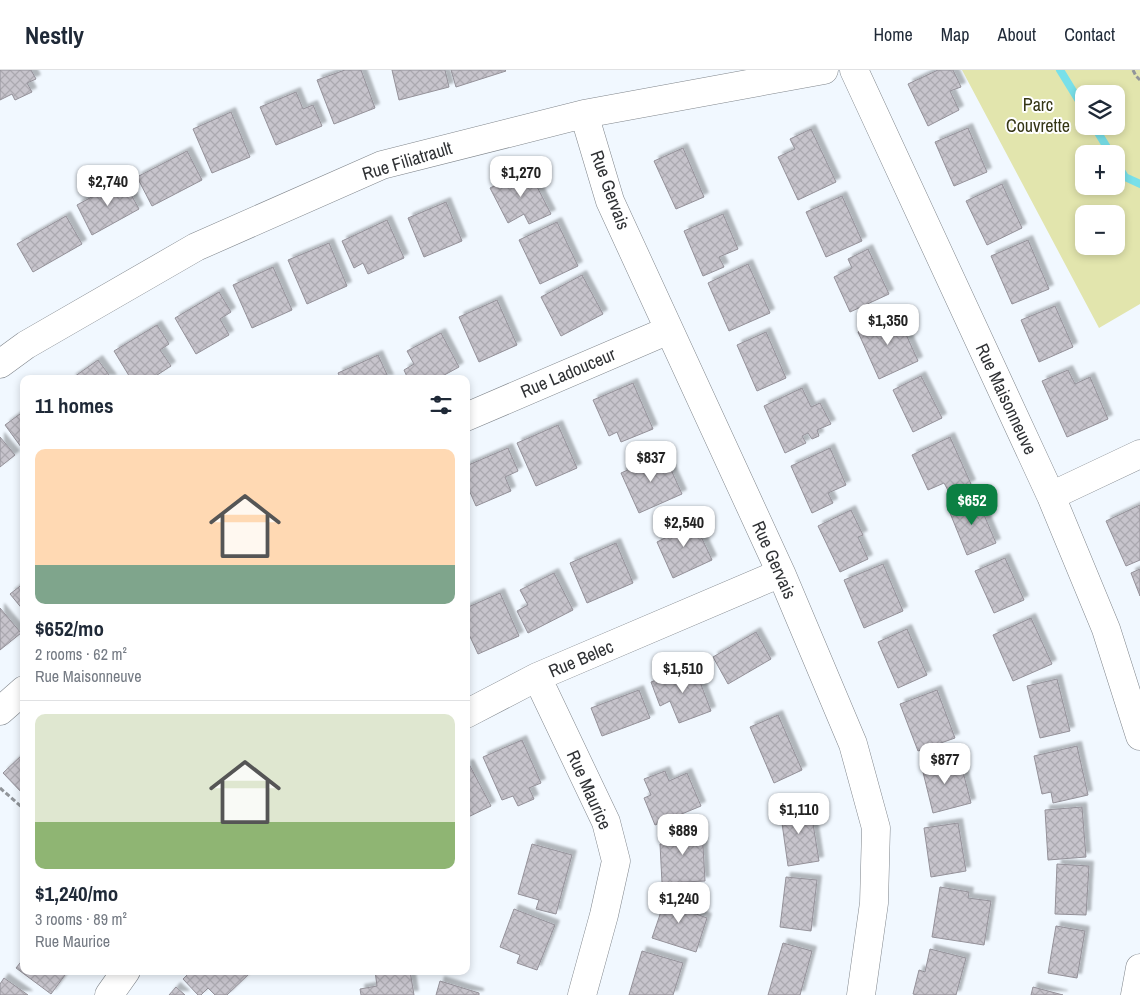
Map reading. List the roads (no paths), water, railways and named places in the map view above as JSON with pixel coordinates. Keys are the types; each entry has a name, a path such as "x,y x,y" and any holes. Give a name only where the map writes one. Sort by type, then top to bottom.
{"street":[{"name":"Rue Filiatrault","path":"0,364 26,344 196,247 382,166 584,114 824,70"},
{"name":"Rue Maisonneuve","path":"854,70 1051,496 1106,629 1140,736"},
{"name":"Rue Gervais","path":"584,114 610,200 781,573 853,744 876,828 874,903 861,995"},
{"name":"Rue Ladouceur","path":"470,415 669,330"},
{"path":"1051,496 1140,454"},
{"name":"Rue Belec","path":"470,712 538,678 781,573"},
{"name":"Rue Maurice","path":"538,678 606,822 616,861 604,916 582,995"},
{"path":"0,711 20,694"},
{"path":"1134,995 1140,968"},
{"path":"109,995 123,975"}],"waterway":[{"path":"1060,70 1075,94"},
{"path":"1099,135 1106,145"},
{"path":"1125,177 1140,184"}],"park label":[{"name":"Parc Couvrette","path":"1038,115"}]}
